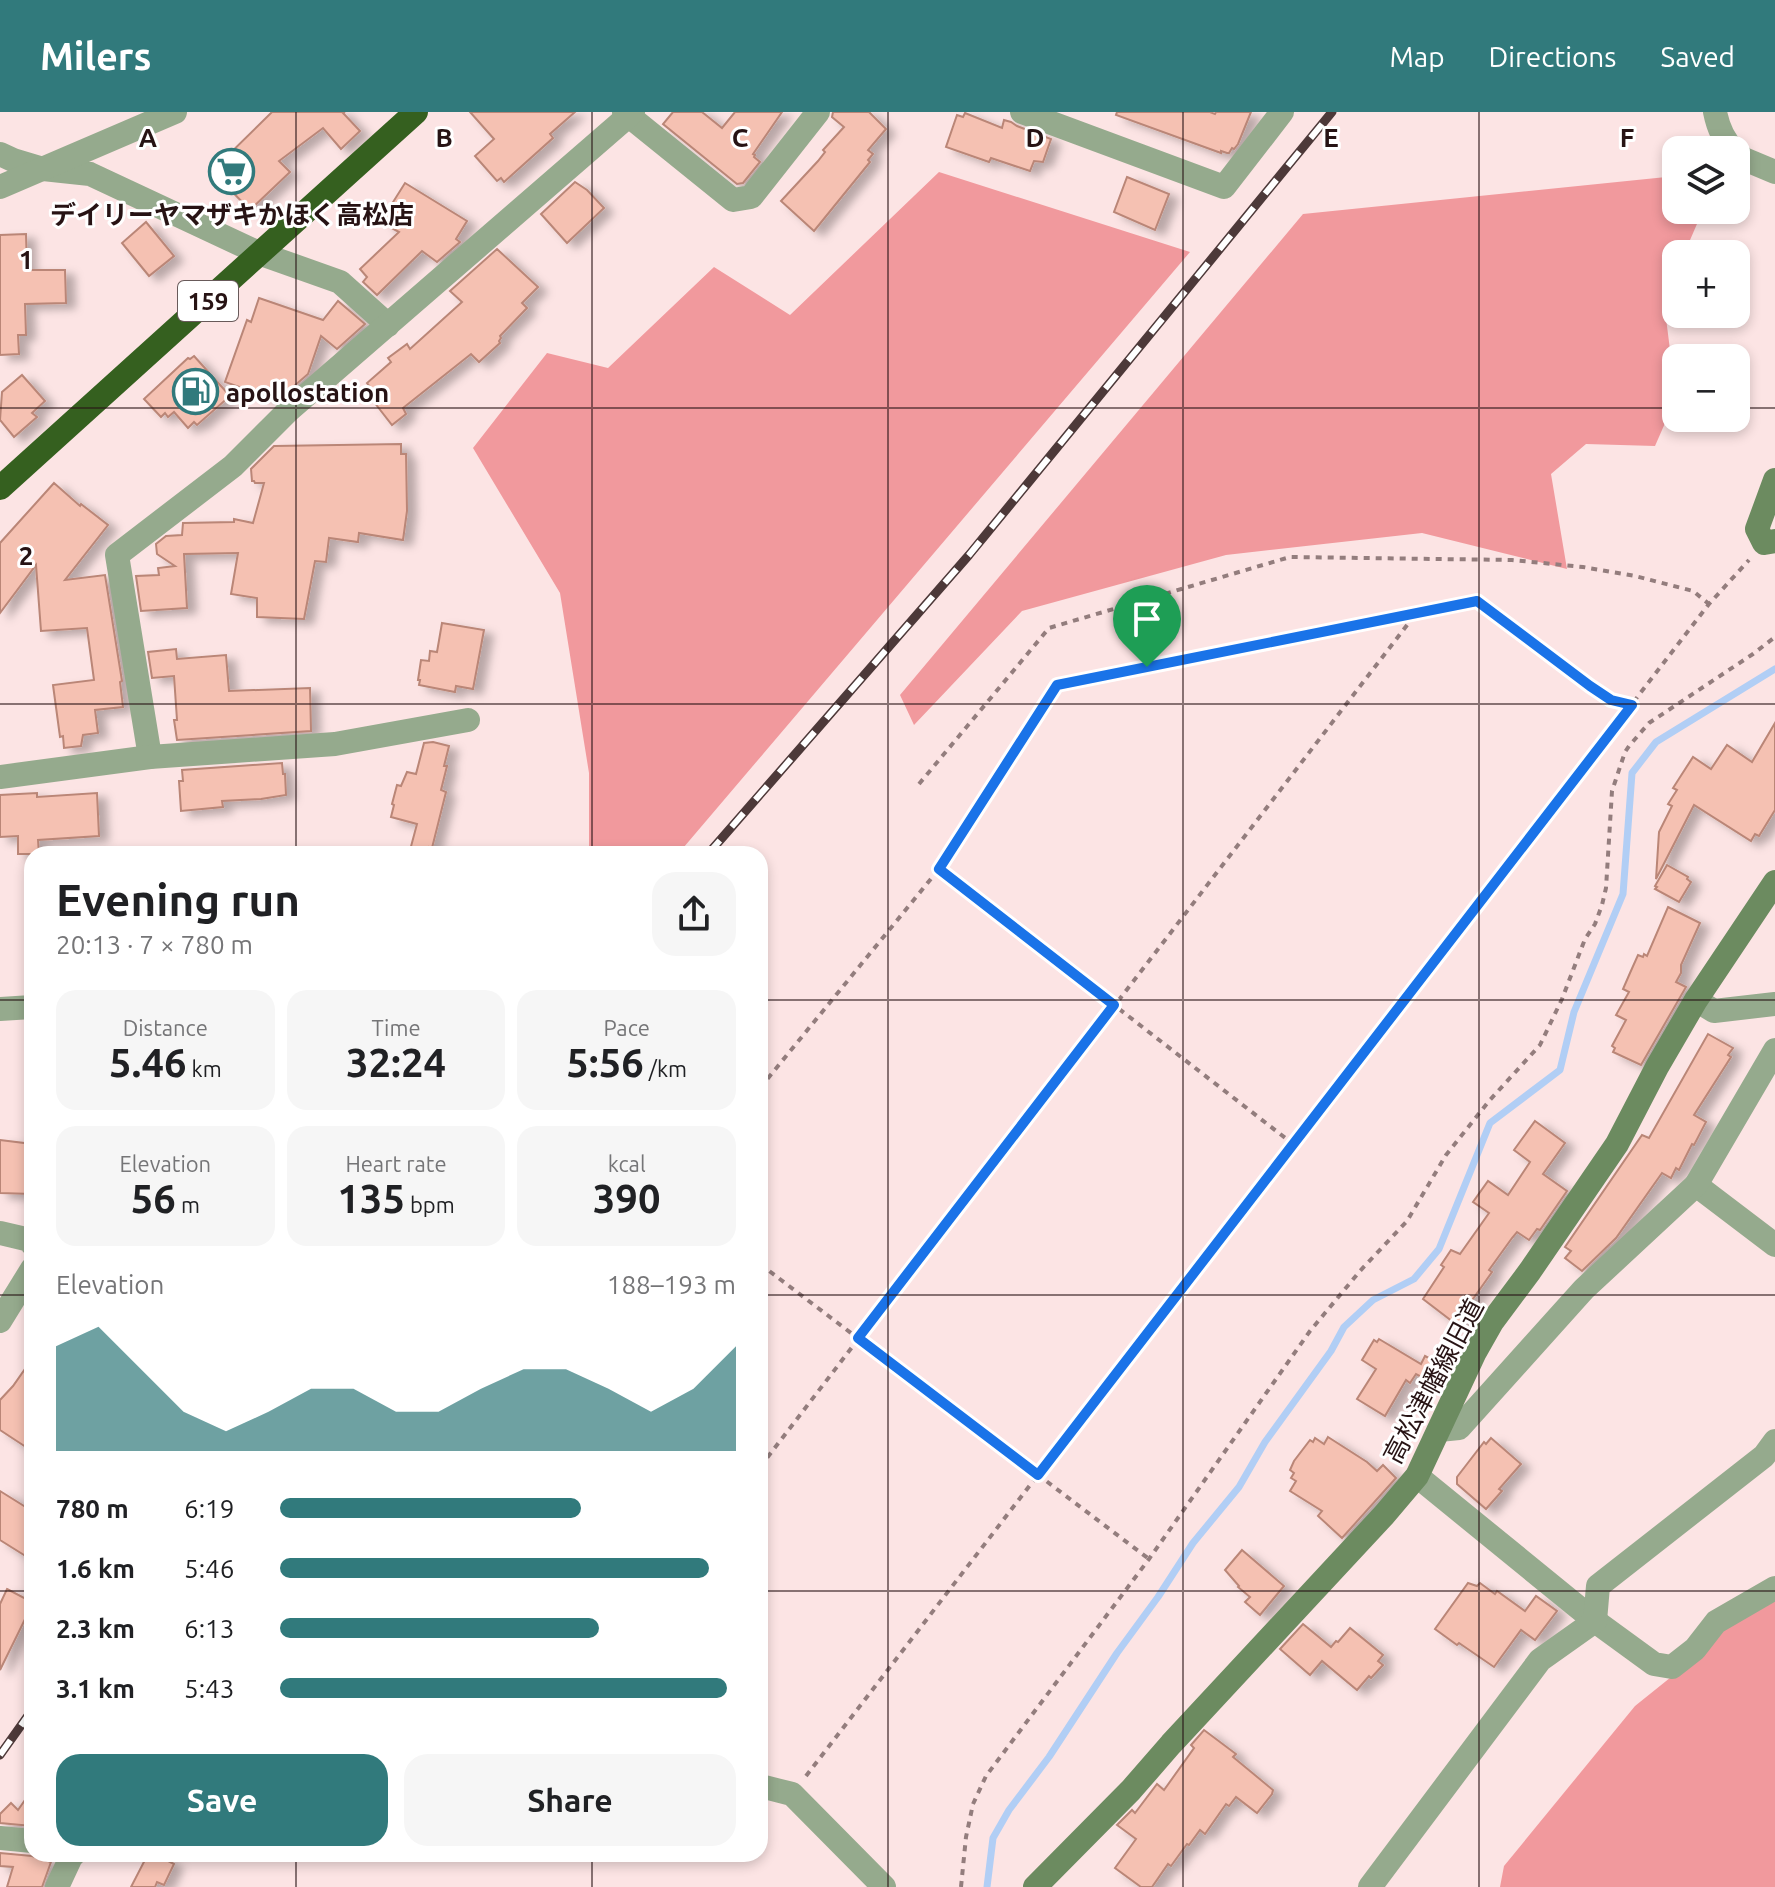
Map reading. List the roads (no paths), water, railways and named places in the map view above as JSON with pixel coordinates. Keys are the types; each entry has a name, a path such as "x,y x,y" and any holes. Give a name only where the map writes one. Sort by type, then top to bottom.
{"highway":[{"name":"159","path":"0,488 416,112"}],"street":[{"path":"117,137 123,112"},
{"path":"0,187 175,112"},
{"path":"150,757 117,555 233,466 288,411 628,113 733,200 751,197 818,112"},
{"path":"1022,112 1224,187 1282,112"},
{"path":"1715,112 1723,136"},
{"path":"0,154 43,169 90,174 261,254 340,282 388,325"},
{"path":"1750,162 1775,172"},
{"path":"1770,542 1757,529 1775,480"},
{"path":"0,777 150,757 335,744 468,720"},
{"name":"高松津幡線旧道","path":"1035,1887 1131,1790 1417,1476 1492,1322 1617,1144 1696,1000 1775,882"},
{"path":"1696,1000 1714,1011 1775,1004"},
{"path":"0,1009 24,1008"},
{"path":"1439,1430 1459,1428 1584,1289 1696,1185 1775,1050"},
{"path":"1696,1185 1775,1245"},
{"path":"0,1233 24,1239"},
{"path":"0,1321 15,1299"},
{"path":"1370,1887 1540,1660 1595,1621 1598,1586 1764,1456 1775,1441"},
{"path":"1417,1476 1595,1621 1654,1664 1672,1667 1695,1649 1716,1622 1775,1588"},
{"path":"768,1788 792,1794 884,1887"},
{"path":"0,1838 24,1840"},
{"path":"57,1887 69,1862"}],"waterway":[{"path":"987,1887 993,1838 1009,1810 1049,1757 1193,1543 1239,1487 1265,1442 1331,1351 1344,1327 1373,1300 1414,1279 1439,1249 1490,1123 1560,1070 1574,1012 1623,894 1632,773 1656,742 1775,669"}],"railway":[{"path":"715,846 969,555 1332,112"},
{"path":"0,1755 24,1721"}],"place":[{"name":"デイリーヤマザキかほく高松店","path":"232,171"},
{"name":"apollostation","path":"195,392"}]}
